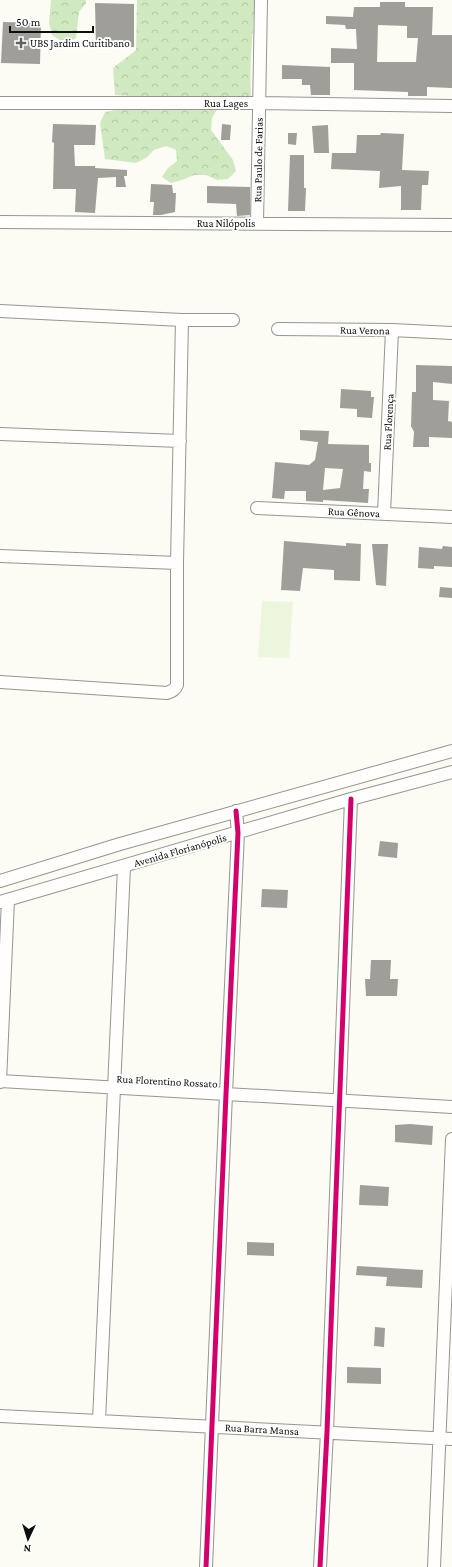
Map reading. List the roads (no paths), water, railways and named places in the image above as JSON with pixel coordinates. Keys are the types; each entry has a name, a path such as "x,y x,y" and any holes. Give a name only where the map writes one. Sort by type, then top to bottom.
{"street":[{"name":"Rua Paulo de Farias","path":"258,223 261,0"},
{"name":"Rua Lages","path":"0,103 259,103 452,106"},
{"name":"Rua Nilópolis","path":"0,222 452,225"},
{"path":"0,311 182,320 233,320"},
{"path":"0,682 167,693 172,691 177,685 177,562 182,320"},
{"name":"Rua Verona","path":"278,329 392,330 452,333"},
{"name":"Rua Florença","path":"384,514 392,330"},
{"path":"0,434 180,441"},
{"name":"Rua Gênova","path":"257,508 452,517"},
{"path":"0,556 177,562"},
{"name":"Avenida Florianópolis","path":"0,881 120,844 452,751"},
{"name":"Avenida Florianópolis","path":"4,901 124,867 351,799 452,772"},
{"path":"320,1567 327,1432 351,799"},
{"path":"206,1567 238,833 236,812"},
{"path":"99,1421 124,867"},
{"path":"0,1082 4,901"},
{"name":"Rua Florentino Rossato","path":"0,1082 452,1107"},
{"path":"434,1567 452,1139"},
{"name":"Rua Barra Mansa","path":"0,1416 452,1439"}],"place":[{"name":"UBS Jardim Curitibano","path":"21,43"}]}
